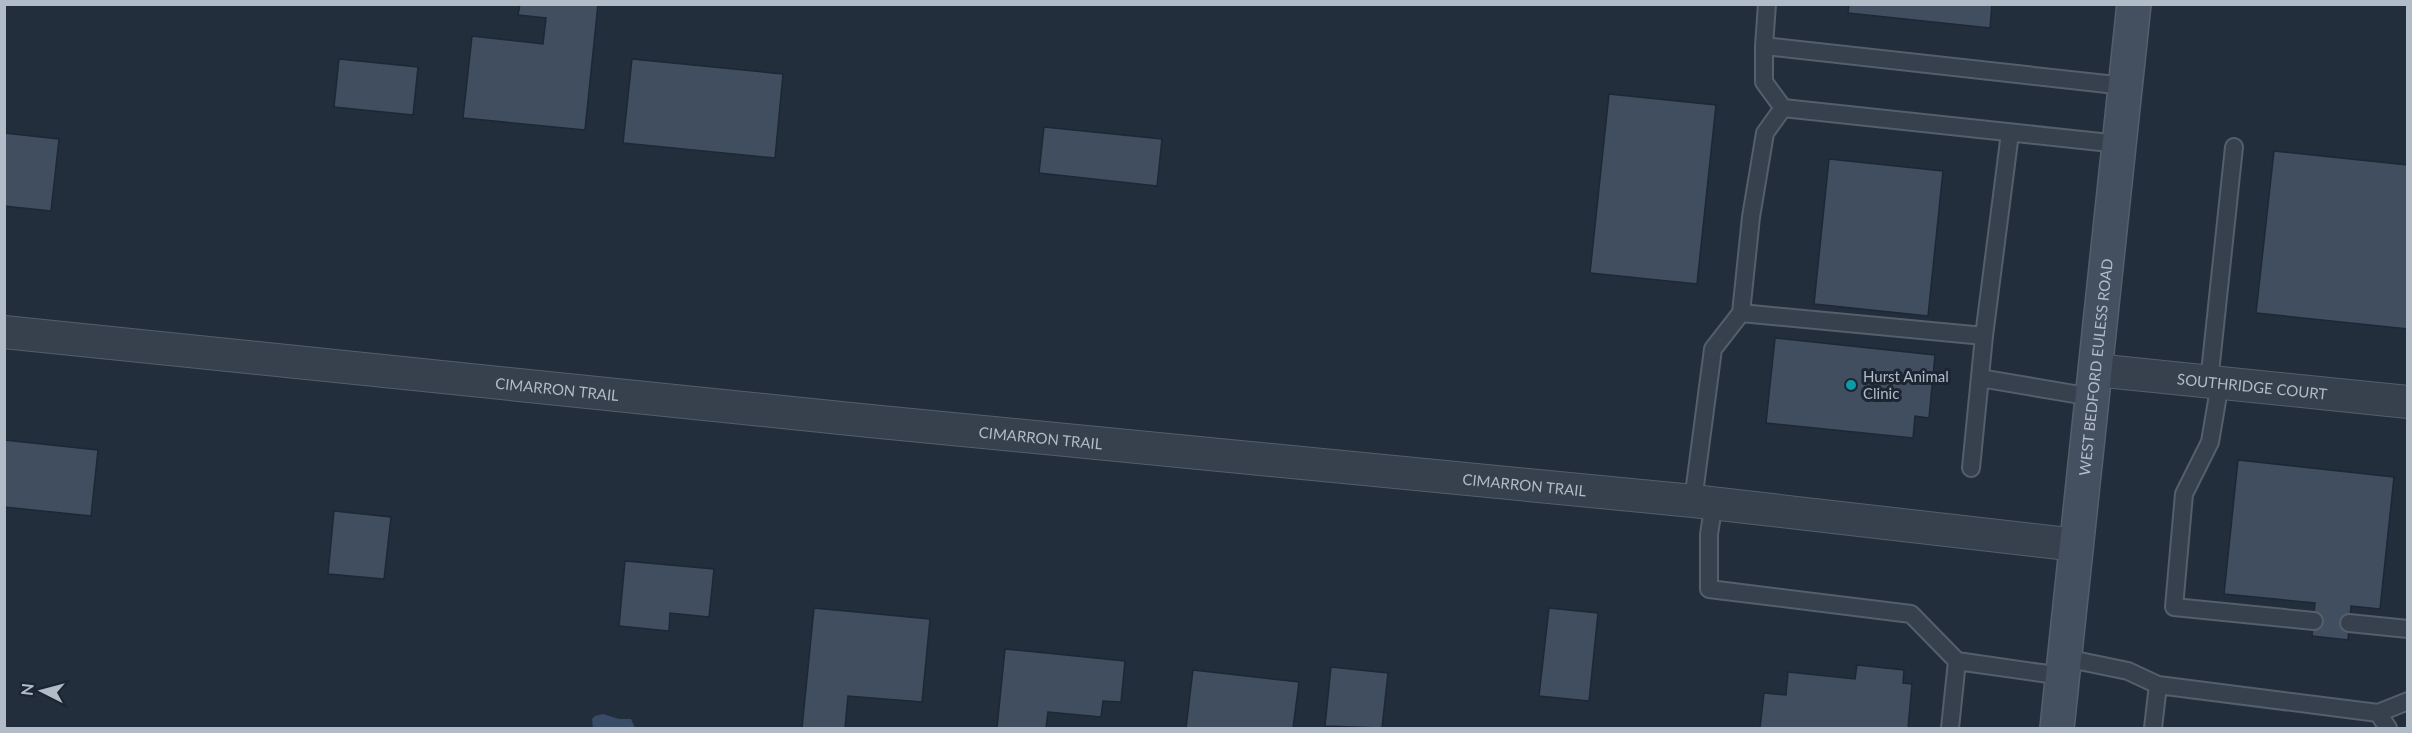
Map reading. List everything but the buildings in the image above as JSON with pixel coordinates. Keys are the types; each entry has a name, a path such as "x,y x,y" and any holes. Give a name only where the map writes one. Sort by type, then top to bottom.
{"main road":[{"name":"WEST BEDFORD EULESS ROAD","path":"2057,729 2134,4"}],"street":[{"name":"CIMARRON TRAIL","path":"4,332 870,421 1703,502 2077,545"},
{"name":"SOUTHRIDGE COURT","path":"2094,384 2215,382 2408,402"}],"lane":[{"path":"1767,4 1764,82 1783,108 2119,144"},
{"path":"1764,46 2126,86"},
{"path":"1783,108 1765,133 1751,216 1741,313 1713,349 1703,502 1709,534 1709,590 1911,614 1957,661 2128,671 2158,686 2378,713 2408,701"},
{"path":"1971,468 1984,336 2010,133"},
{"path":"2234,147 2210,442 2184,494 2174,607 2314,621"},
{"path":"1741,313 1984,336"},
{"path":"1980,378 2094,384"},
{"path":"2349,623 2408,629"},
{"path":"1950,729 1957,661"},
{"path":"2153,729 2158,686"},
{"path":"2378,713 2388,729"}],"water":[{"path":"603,714 619,719 631,719 635,728 593,728 592,719"}],"place":[{"name":"Hurst Animal Clinic","path":"1851,385"}]}
